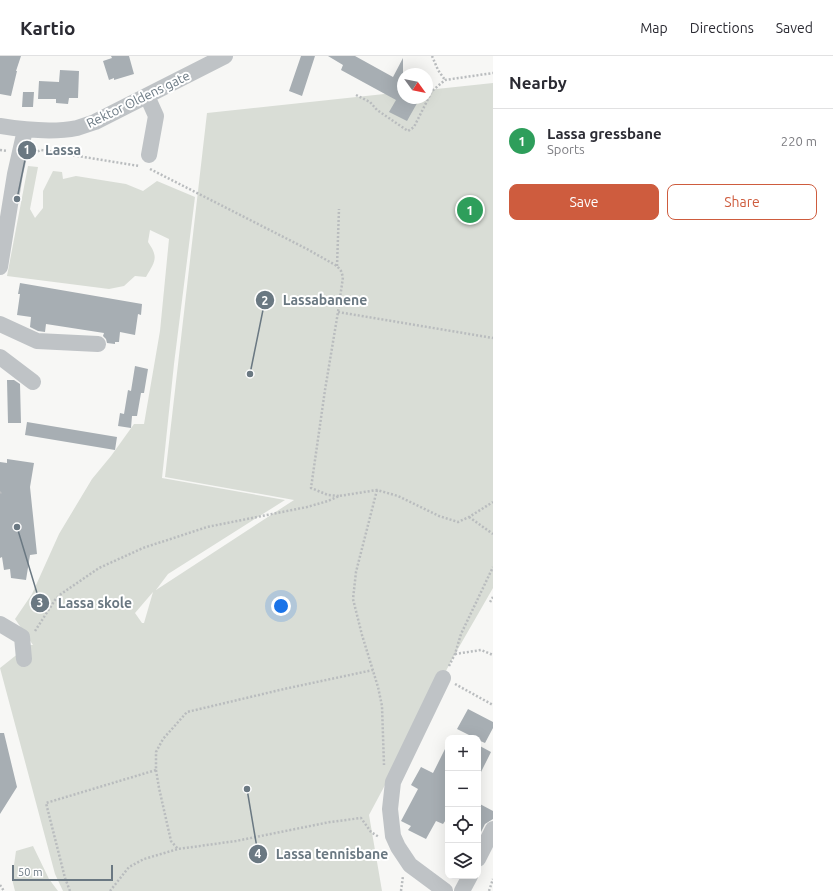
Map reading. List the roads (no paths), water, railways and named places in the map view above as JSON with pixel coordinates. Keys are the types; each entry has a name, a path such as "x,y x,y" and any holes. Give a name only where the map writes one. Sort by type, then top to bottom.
{"street":[{"name":"Rektor Oldens gate","path":"0,126 25,130 78,128 95,122 225,56"},
{"path":"147,96 156,116 149,155"},
{"path":"0,267 15,174 25,130"},
{"path":"0,324 37,341 98,344"},
{"path":"0,357 33,382"},
{"path":"0,624 22,637 24,659"},
{"path":"443,678 393,782 390,809 393,836 398,847 410,865 445,891"},
{"path":"481,853 493,830"},
{"path":"462,891 468,879"}],"place":[{"name":"Lassa","path":"17,199"},
{"name":"Lassa gressbane","path":"470,210"},
{"name":"Lassabanene","path":"250,374"},
{"name":"Lassa skole","path":"17,527"},
{"name":"Lassa tennisbane","path":"247,789"}]}
